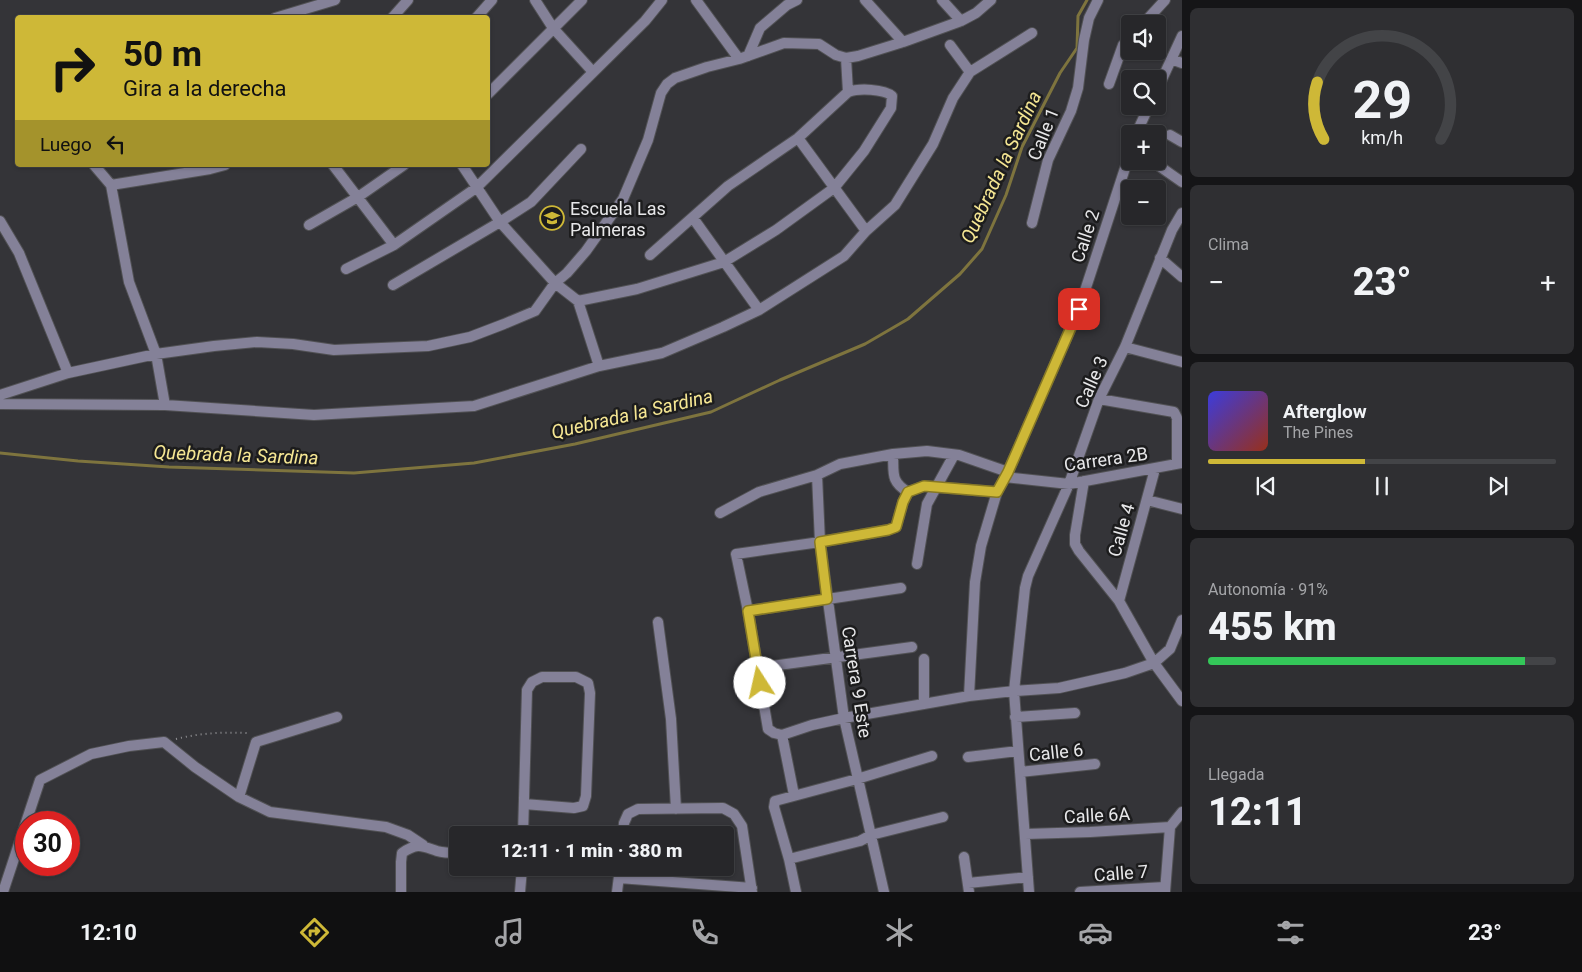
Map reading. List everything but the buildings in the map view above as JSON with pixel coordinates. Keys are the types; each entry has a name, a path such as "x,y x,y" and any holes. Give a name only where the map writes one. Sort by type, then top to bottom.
{"street":[{"path":"285,15 335,0"},
{"path":"395,15 408,0"},
{"path":"479,15 492,0"},
{"path":"535,0 553,28 593,72"},
{"path":"490,92 582,0"},
{"path":"346,269 394,245 476,188 646,20 662,0"},
{"path":"696,0 743,57"},
{"path":"743,57 760,28 787,5 797,0"},
{"path":"865,0 904,42"},
{"path":"942,0 960,21"},
{"path":"0,395 68,373 156,354 257,342 294,344 334,350 428,346 470,337 504,324 535,311 555,283 586,251 624,199 648,140 661,93 667,84 675,78 784,43 819,44 836,55 846,58 867,54 960,21 976,13 991,0"},
{"name":"Calle 1","path":"1032,223 1048,160 1071,111 1078,88 1084,40 1089,18 1098,0"},
{"path":"1151,15 1165,0"},
{"path":"0,404 165,405 314,415 474,406 599,366 662,353 759,310 844,256 866,231 896,205 933,144 953,98 970,72 1032,34"},
{"path":"1166,70 1182,36"},
{"path":"950,45 970,72"},
{"path":"1109,84 1121,51"},
{"path":"846,58 848,92"},
{"path":"1171,59 1182,63"},
{"path":"578,301 637,290 724,262 776,230 834,188 864,151 891,108 892,96 887,92 856,90 848,92 798,138 728,186 650,255"},
{"path":"1170,135 1182,142"},
{"path":"798,138 866,231"},
{"path":"393,285 531,202 581,149"},
{"path":"96,167 111,185 129,282 156,354 165,405"},
{"path":"111,185 218,167"},
{"path":"335,167 394,245"},
{"path":"310,225 358,197 401,167"},
{"path":"463,167 500,222 555,283 578,301 599,366"},
{"name":"Calle 2","path":"969,696 975,582 981,546 997,492 1079,309 1124,170"},
{"path":"1165,170 1182,182"},
{"name":"Calle 3","path":"1029,892 1014,691 1028,576 1069,484 1100,399 1125,347 1172,230 1182,213"},
{"path":"693,218 759,310"},
{"path":"0,221 19,253 68,373"},
{"path":"1160,258 1182,277"},
{"path":"1125,347 1182,362"},
{"path":"1100,399 1174,412 1176,415 1180,464"},
{"name":"Carrera 2B","path":"720,513 759,492 817,475 840,464 894,454 927,451 954,454 1006,475 1069,484 1180,464"},
{"path":"894,454 895,482 899,487 908,492"},
{"path":"917,564 927,504 954,454"},
{"name":"Calle 4","path":"1119,601 1155,469"},
{"name":"Carrera 9 Este","path":"817,475 820,542 844,718 884,892"},
{"path":"1084,481 1075,535 1075,544 1078,551 1119,601 1154,663 1182,701"},
{"path":"997,492 924,486 908,492 896,527 888,530 736,554 748,611 768,729 782,735 812,725 844,718 969,696 1059,688 1125,673 1154,663 1170,649 1182,620"},
{"path":"1147,500 1182,509"},
{"path":"748,611 901,588"},
{"path":"658,622 670,719 676,809"},
{"path":"757,668 912,647"},
{"path":"924,659 925,704"},
{"path":"523,826 526,690 532,682 542,677 576,677 588,683 590,693 586,796 583,806 574,808 524,804"},
{"path":"1015,717 1075,713"},
{"path":"239,797 256,742 337,717"},
{"path":"782,735 794,795"},
{"path":"3,892 40,780 91,754 129,746 164,742 195,768 239,797 270,812 386,827 408,835 436,851 449,852"},
{"path":"968,757 1018,751"},
{"path":"796,892 774,807 775,801 932,756"},
{"name":"Calle 6","path":"1020,772 1095,764"},
{"path":"624,826 628,814 638,809 723,808 734,814 742,826 752,890 643,876"},
{"path":"1165,889 1170,827 1182,812"},
{"path":"789,859 942,817"},
{"name":"Calle 6A","path":"1025,834 1170,827"},
{"path":"401,892 402,853 408,849 423,845"},
{"path":"964,857 968,888 1028,877"},
{"path":"520,892 521,876"},
{"path":"617,892 620,876"},
{"name":"Calle 7","path":"1080,892 1165,889"}],"path":[{"path":"164,742 195,734 229,732 247,733 256,742"}],"waterway":[{"name":"Quebrada la Sardina","path":"0,453 78,461 169,467 354,473 474,463 575,444 711,412 865,344 908,319 960,274 982,249 1006,195 1022,147 1060,73 1077,48 1078,16 1087,0"}],"place":[{"name":"Escuela Las Palmeras","path":"552,218"}],"route":[{"path":"760,683 748,611 827,599 820,542 896,527 908,492 924,486 997,492 1008,472 1079,309"}]}
